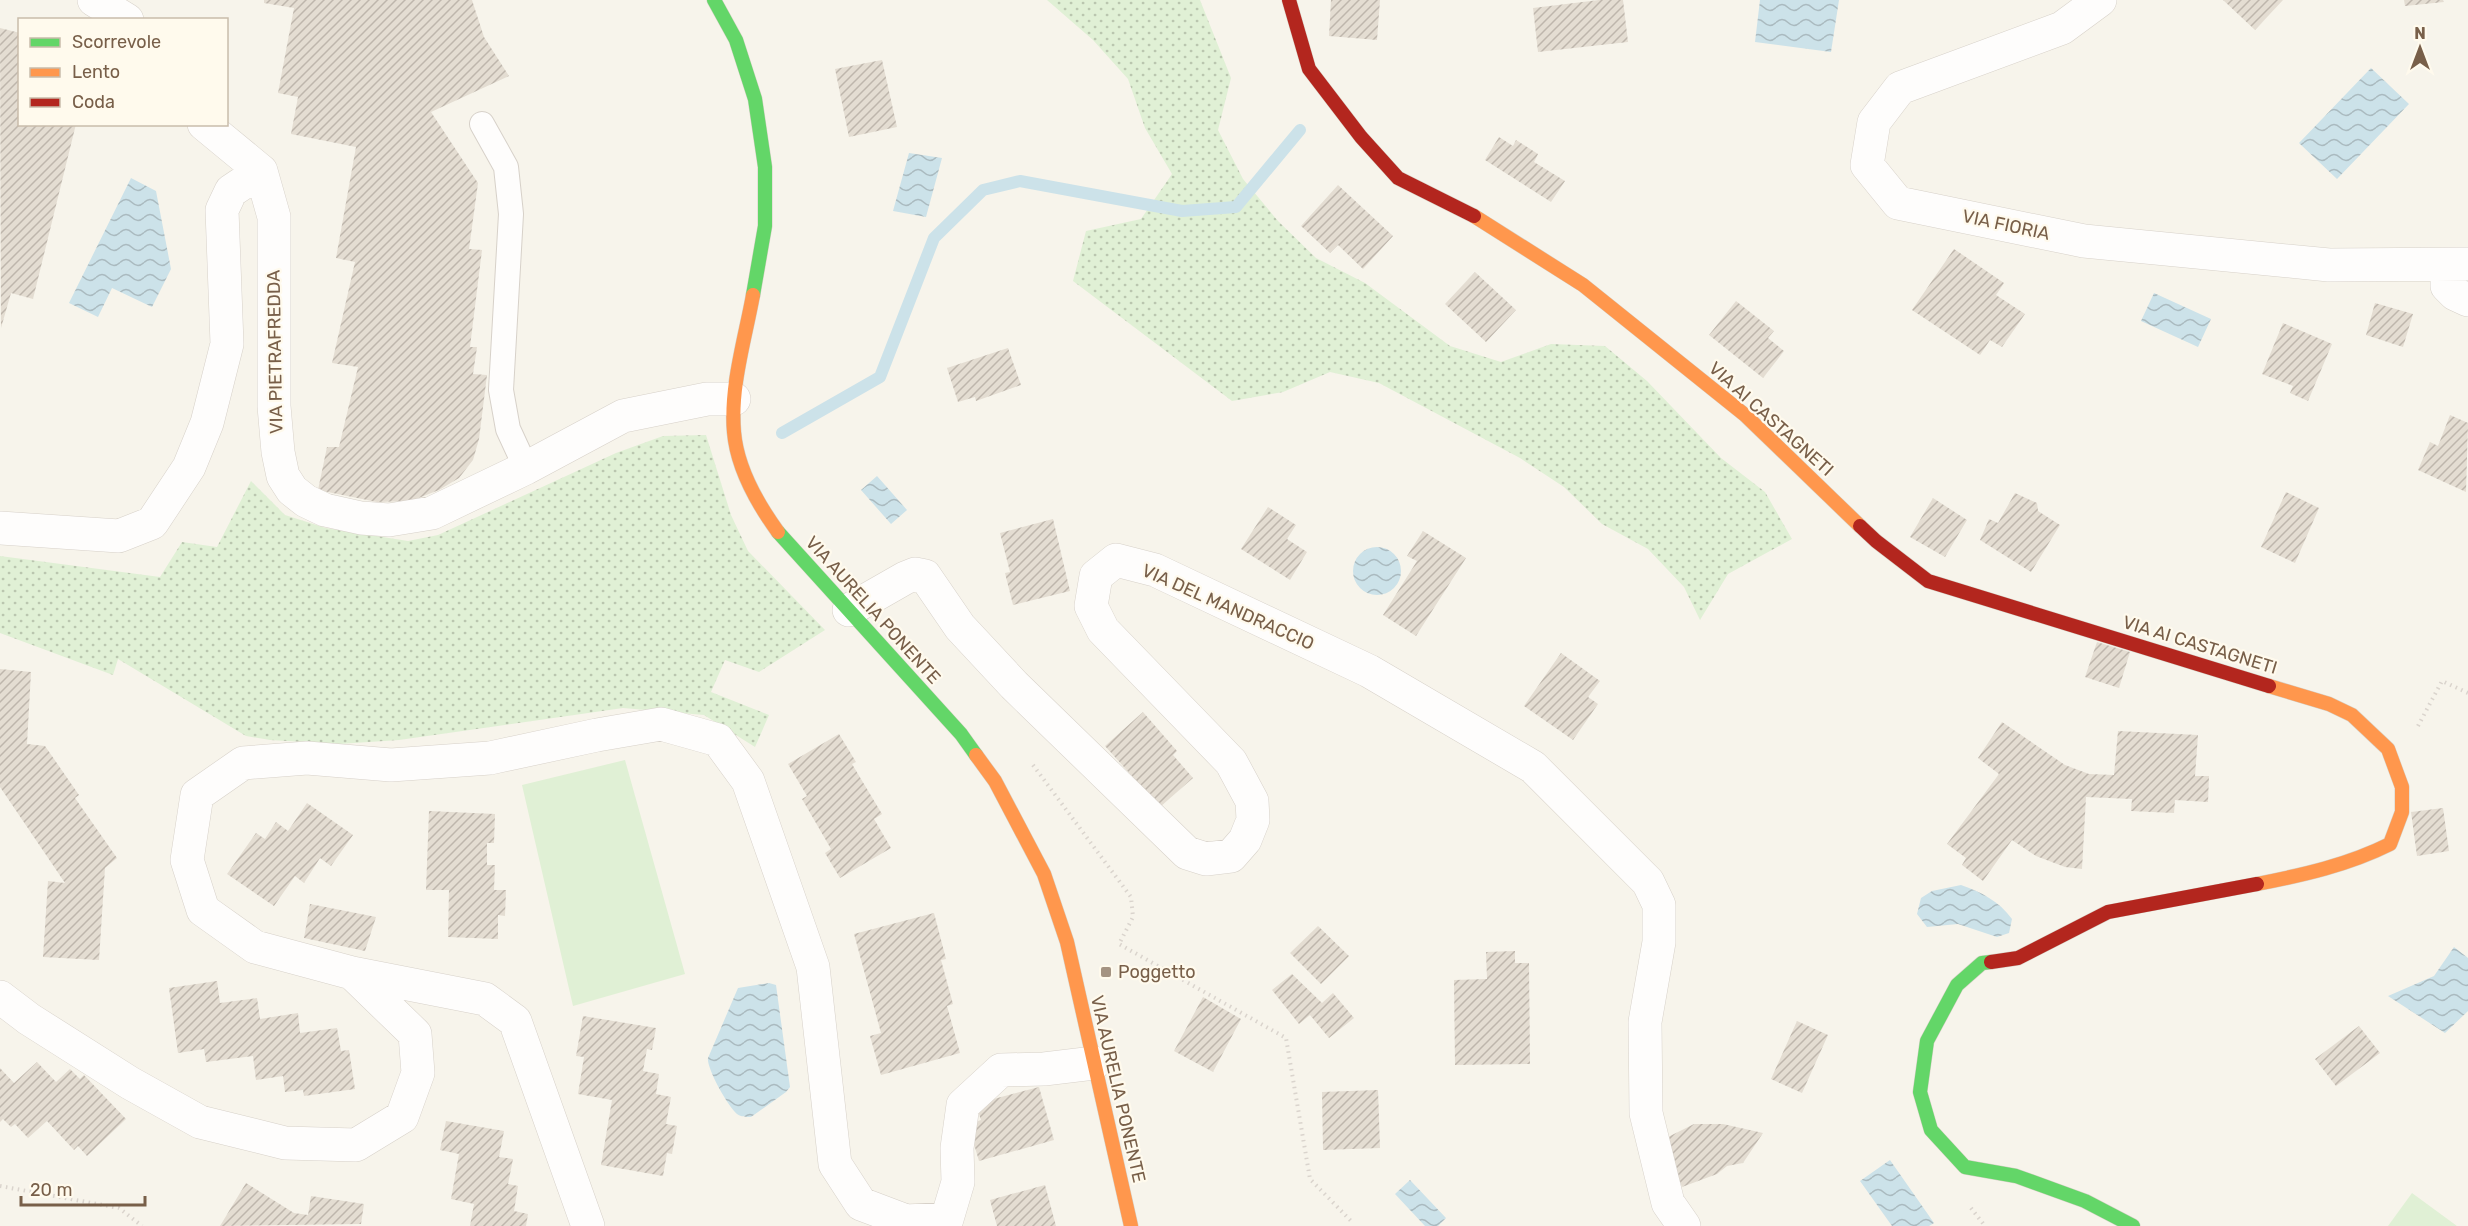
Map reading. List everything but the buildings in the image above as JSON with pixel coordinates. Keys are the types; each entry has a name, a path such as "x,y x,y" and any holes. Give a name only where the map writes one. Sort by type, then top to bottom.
{"street":[{"path":"94,0 124,18"},
{"name":"VIA AURELIA PONENTE","path":"714,0 736,40 755,99 765,167 765,226 734,399 734,432 737,450 753,494 777,531 961,734 995,781 1044,874 1067,942 1131,1226"},
{"name":"VIA AI CASTAGNETI","path":"1289,0 1309,69 1360,137 1398,178 1476,217 1583,285 1745,415 1876,541 1928,580 2329,704 2352,715 2388,749 2402,787 2402,812 2390,844 2360,859 2311,873 2108,912 2018,958 1982,963 1957,986 1927,1041 1920,1092 1931,1130 1965,1167 2016,1176 2085,1201 2133,1226"},
{"name":"VIA FIORIA","path":"2100,0 2062,28 1900,88 1874,122 1867,165 1898,203 2084,241 2329,265 2458,265"},
{"path":"0,528 119,536 152,523 189,467 207,423 227,344 222,210 231,191 261,171 206,126"},
{"name":"VIA PIETRAFREDDA","path":"261,171 274,217 274,406 278,452 283,476 291,490 306,501 325,510 361,518 389,520 432,513 526,468 623,416 707,399 734,399"},
{"path":"2458,265 2448,286 2456,294 2468,300"},
{"name":"VIA DEL MANDRACCIO","path":"849,610 904,578 915,574 925,576 960,627 1014,685 1187,854 1206,859 1231,856 1245,840 1253,820 1252,801 1232,762 1103,630 1091,606 1096,576 1116,560 1155,570 1369,671 1533,767 1648,882 1659,905 1659,942 1645,1022 1646,1113 1668,1203 1684,1226"},
{"path":"588,1226 515,1021 485,999 352,973 255,946 203,910 187,860 197,795 243,762 307,758 391,765 490,758 661,724 718,740 748,781 813,967 835,1164 861,1203 906,1221 947,1220 958,1182 957,1148 963,1105 1001,1070 1044,1069 1094,1063"},
{"path":"0,997 29,1019 130,1083 200,1122 285,1143 356,1145 402,1117 418,1073 415,1034 352,973"}],"lane":[{"path":"482,124 506,167 511,214 501,390 508,429 526,468"}],"path":[{"path":"2388,749 2415,730 2442,681 2468,693"},
{"path":"1119,944 1286,1038 1310,1179 1353,1223"},
{"path":"0,1186 119,1208 142,1226"}],"green space":[{"path":"1047,0 1200,0 1231,78 1218,130 1243,179 1278,221 1316,258 1365,283 1450,346 1501,362 1551,344 1605,346 1647,381 1721,458 1765,492 1792,539 1728,574 1700,620 1684,587 1648,549 1602,524 1564,487 1520,458 1379,383 1330,372 1283,392 1232,401 1073,281 1086,231 1141,219 1172,174 1145,128 1128,79 1093,40"},
{"path":"706,435 731,515 748,551 825,630 759,672 725,660 711,692 769,715 755,747 704,715 623,708 399,740 339,744 270,740 246,736 118,659 113,675 0,633 0,556 160,577 182,542 217,547 251,481 285,515 326,528 408,541 438,535 616,453 663,436"},
{"path":"625,760 685,974 573,1006 522,785"},
{"path":"2412,1193 2457,1226 2388,1226"}],"water":[{"path":"1760,0 1839,0 1831,52 1755,42"},
{"path":"2371,68 2409,104 2337,179 2299,143"},
{"path":"909,153 942,158 926,217 893,211"},
{"path":"131,178 156,191 171,269 152,307 112,288 98,317 69,303"},
{"path":"2154,293 2211,319 2198,347 2141,321"},
{"path":"877,476 907,510 891,524 861,490"},
{"path":"1377,547 1394,554 1401,571 1394,588 1377,595 1360,588 1353,571 1360,554"},
{"path":"1961,885 1982,894 2001,907 2012,919 2009,933 1997,937 1958,924 1927,927 1917,914 1921,898 1932,891"},
{"path":"2454,947 2468,958 2468,1011 2445,1033 2388,996 2434,976"},
{"path":"769,983 776,985 790,1087 751,1117 744,1117 733,1110 723,1096 710,1070 708,1058 738,988"},
{"path":"1890,1160 1934,1223 1929,1226 1892,1226 1860,1181"},
{"path":"1410,1180 1446,1218 1438,1226 1425,1226 1395,1194"}],"waterway":[{"path":"782,433 880,377 934,238 983,190 1020,181 1182,211 1236,207 1300,130"}],"traffic: fast":[{"path":"714,0 736,40 755,99 765,167 765,226 753,295"},
{"path":"778,532 961,734 976,755"},
{"path":"1991,962 1982,963 1957,985 1927,1041 1920,1092 1931,1130 1965,1167 2016,1176 2085,1201 2133,1226"}],"traffic: slow":[{"path":"1474,216 1583,285 1745,415 1860,526"},
{"path":"753,295 736,380 734,432 739,459 749,485 778,532"},
{"path":"2257,884 2342,864 2390,844 2402,812 2402,787 2388,749 2352,715 2329,704 2269,686"},
{"path":"976,755 995,781 1044,874 1067,942 1131,1226"}],"traffic: jam":[{"path":"1289,0 1309,69 1361,137 1398,178 1474,216"},
{"path":"1860,526 1928,581 2269,686"},
{"path":"1991,962 2018,958 2108,912 2257,884"}],"place":[{"name":"Poggetto","path":"1106,972"}]}
